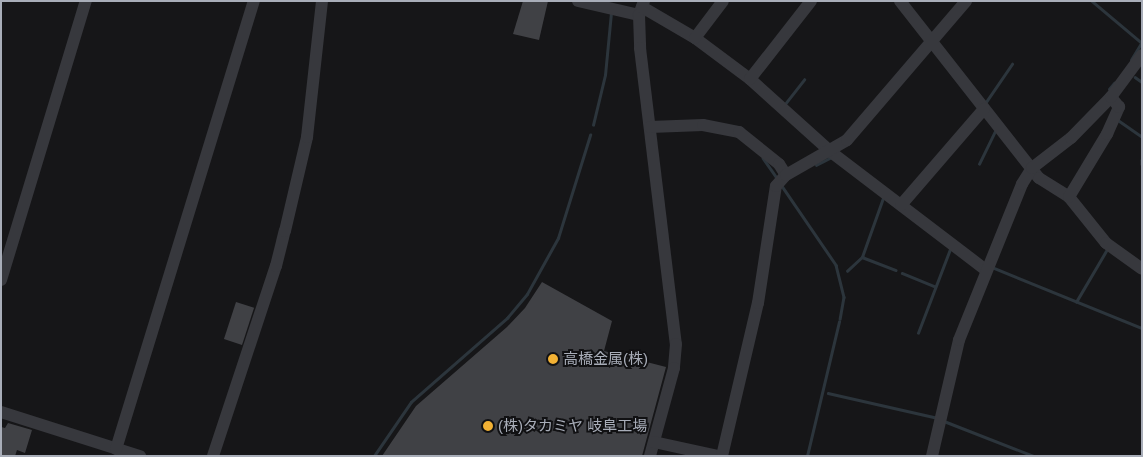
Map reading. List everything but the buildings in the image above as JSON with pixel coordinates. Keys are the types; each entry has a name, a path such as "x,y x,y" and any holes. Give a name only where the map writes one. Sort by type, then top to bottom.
{"street":[{"path":"1,280 86,1"},
{"path":"116,448 254,1"},
{"path":"213,456 276,266 289,213 307,137 322,1"},
{"path":"578,1 642,8 694,38 750,79 831,152 986,270"},
{"path":"694,38 723,1"},
{"path":"750,79 811,1"},
{"path":"900,1 1039,178 1069,196 1106,243 1142,269"},
{"path":"722,456 758,303 776,186 786,175 831,152 847,140 966,1"},
{"path":"642,8 640,48 676,344 674,368 650,456"},
{"path":"932,456 957,347 986,270 1032,168 1071,138 1111,97 1142,54"},
{"path":"1069,196 1107,134 1119,107 1111,97"},
{"path":"901,205 984,109"},
{"path":"650,127 703,125 739,132 779,164 786,175"},
{"path":"1,412 140,456"},
{"path":"654,442 718,456"}],"waterway":[{"path":"1092,1 1142,43"},
{"path":"593,125 605,75 611,13"},
{"path":"1131,60 1142,42"},
{"path":"986,102 1012,64"},
{"path":"1135,77 1142,82"},
{"path":"785,104 804,80"},
{"path":"1109,89 1114,83"},
{"path":"1118,120 1142,137"},
{"path":"979,164 996,129"},
{"path":"374,456 411,402 507,318 527,294 558,238 590,135"},
{"path":"763,158 777,178"},
{"path":"816,165 830,158"},
{"path":"782,186 836,265 844,297 840,319"},
{"path":"847,271 862,257 883,198"},
{"path":"918,333 950,249"},
{"path":"1076,302 1106,251"},
{"path":"862,257 896,270"},
{"path":"994,268 1142,328"},
{"path":"902,273 935,286"},
{"path":"807,456 839,322"},
{"path":"828,393 934,417"},
{"path":"944,421 1034,456"}],"place":[{"name":"高橋金属(株)","path":"553,359"},
{"name":"(株)タカミヤ 岐阜工場","path":"488,426"}]}
